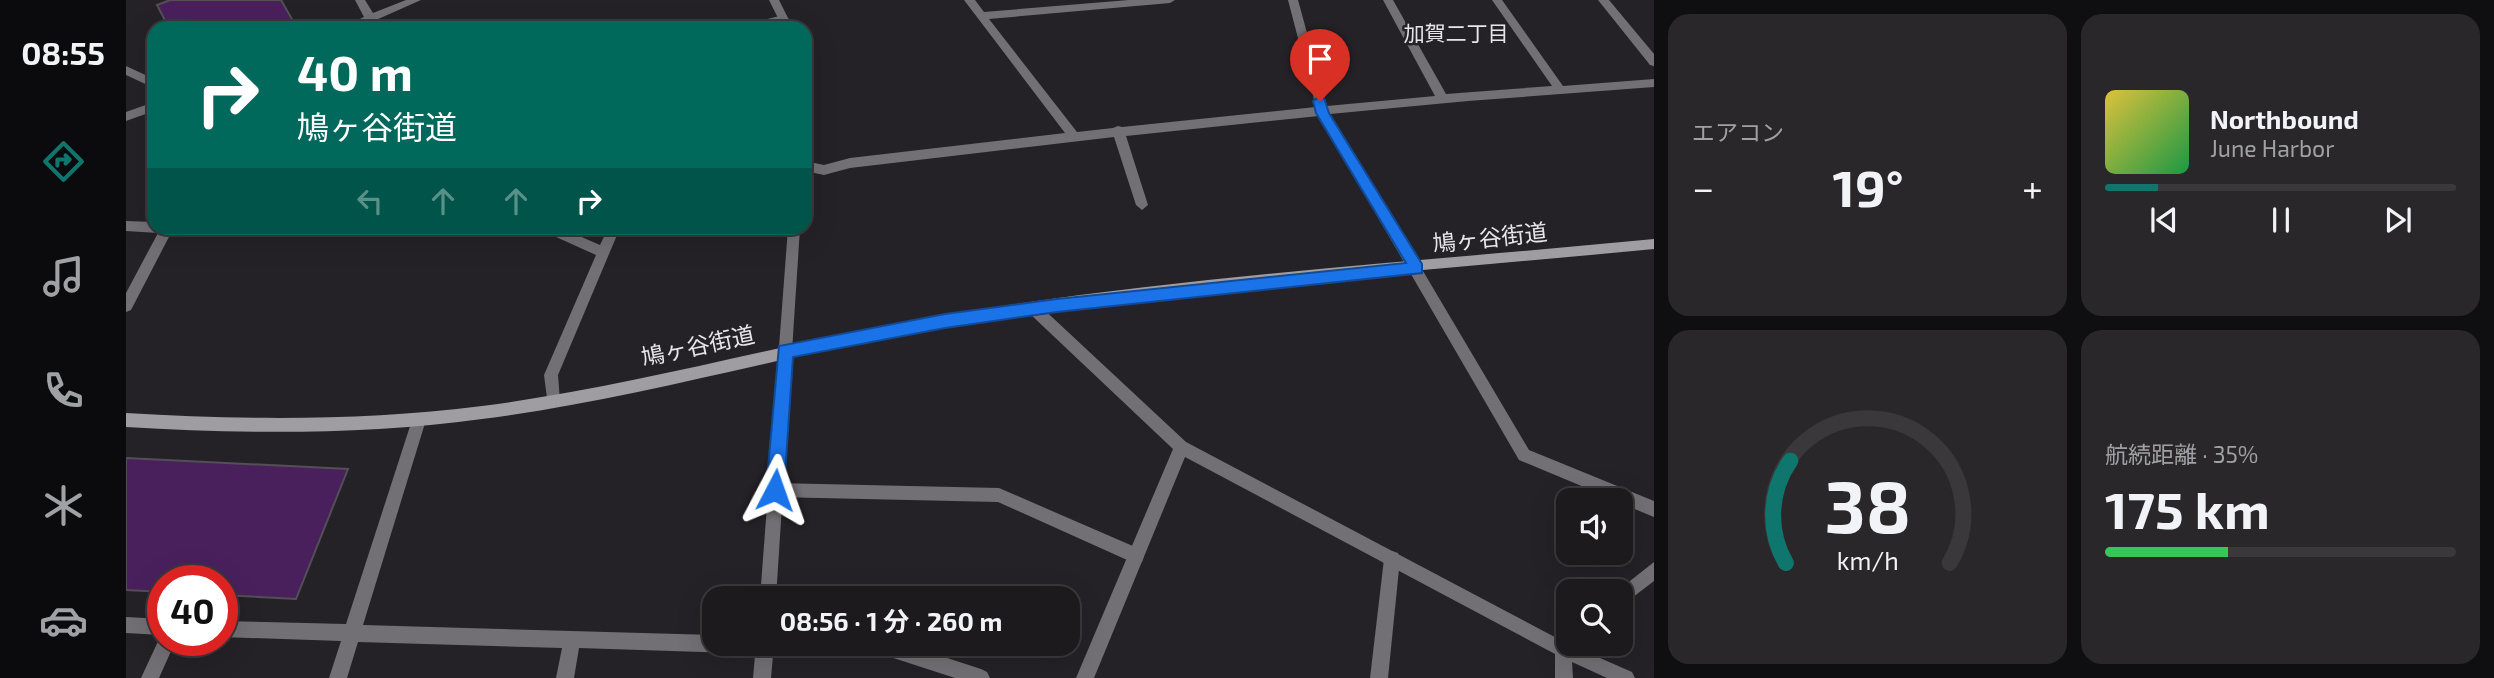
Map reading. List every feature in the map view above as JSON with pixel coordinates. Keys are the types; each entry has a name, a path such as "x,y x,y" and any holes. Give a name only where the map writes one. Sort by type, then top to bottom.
{"main road":[{"name":"鳩ヶ谷街道","path":"126,420 309,426 419,420 553,401 785,351 945,321 1152,293 1654,244"}],"street":[{"path":"360,0 371,21"},
{"path":"376,21 416,0"},
{"path":"774,0 785,21"},
{"path":"969,0 1073,135"},
{"path":"981,16 1170,0"},
{"path":"1293,0 1323,113 1417,268 1524,455 1654,509"},
{"path":"1388,0 1443,99"},
{"path":"1497,0 1561,91"},
{"path":"1603,0 1654,62"},
{"path":"126,70 147,80"},
{"path":"812,167 824,170 850,163 1118,130 1323,113 1443,99 1654,83"},
{"path":"126,117 147,109"},
{"path":"1118,130 1142,205"},
{"path":"126,226 147,228"},
{"path":"126,306 163,235"},
{"path":"565,235 603,252"},
{"path":"553,401 551,375 611,235"},
{"path":"769,586 793,235"},
{"path":"1033,309 1181,447 1392,559 1556,641"},
{"path":"338,678 419,420"},
{"path":"1085,678 1181,447"},
{"path":"775,490 999,495 1136,556"},
{"path":"1379,678 1392,559"},
{"path":"1633,588 1654,570"},
{"path":"126,625 147,626"},
{"path":"238,629 702,644"},
{"path":"565,678 572,640"},
{"path":"150,678 160,656"},
{"path":"762,678 764,656"},
{"path":"914,656 981,678"},
{"path":"1564,678 1565,656"},
{"path":"1585,656 1626,678"}],"building":[{"path":"170,0 281,0 293,21 165,21 157,5"},
{"path":"126,458 348,469 296,599 238,596 238,565 147,565 147,591 126,590"}],"district":[{"name":"加賀二丁目","path":"1456,34"}],"route":[{"path":"775,490 785,351 945,321 1057,305 1152,293 1417,268 1404,252 1323,113 1320,101"}]}
